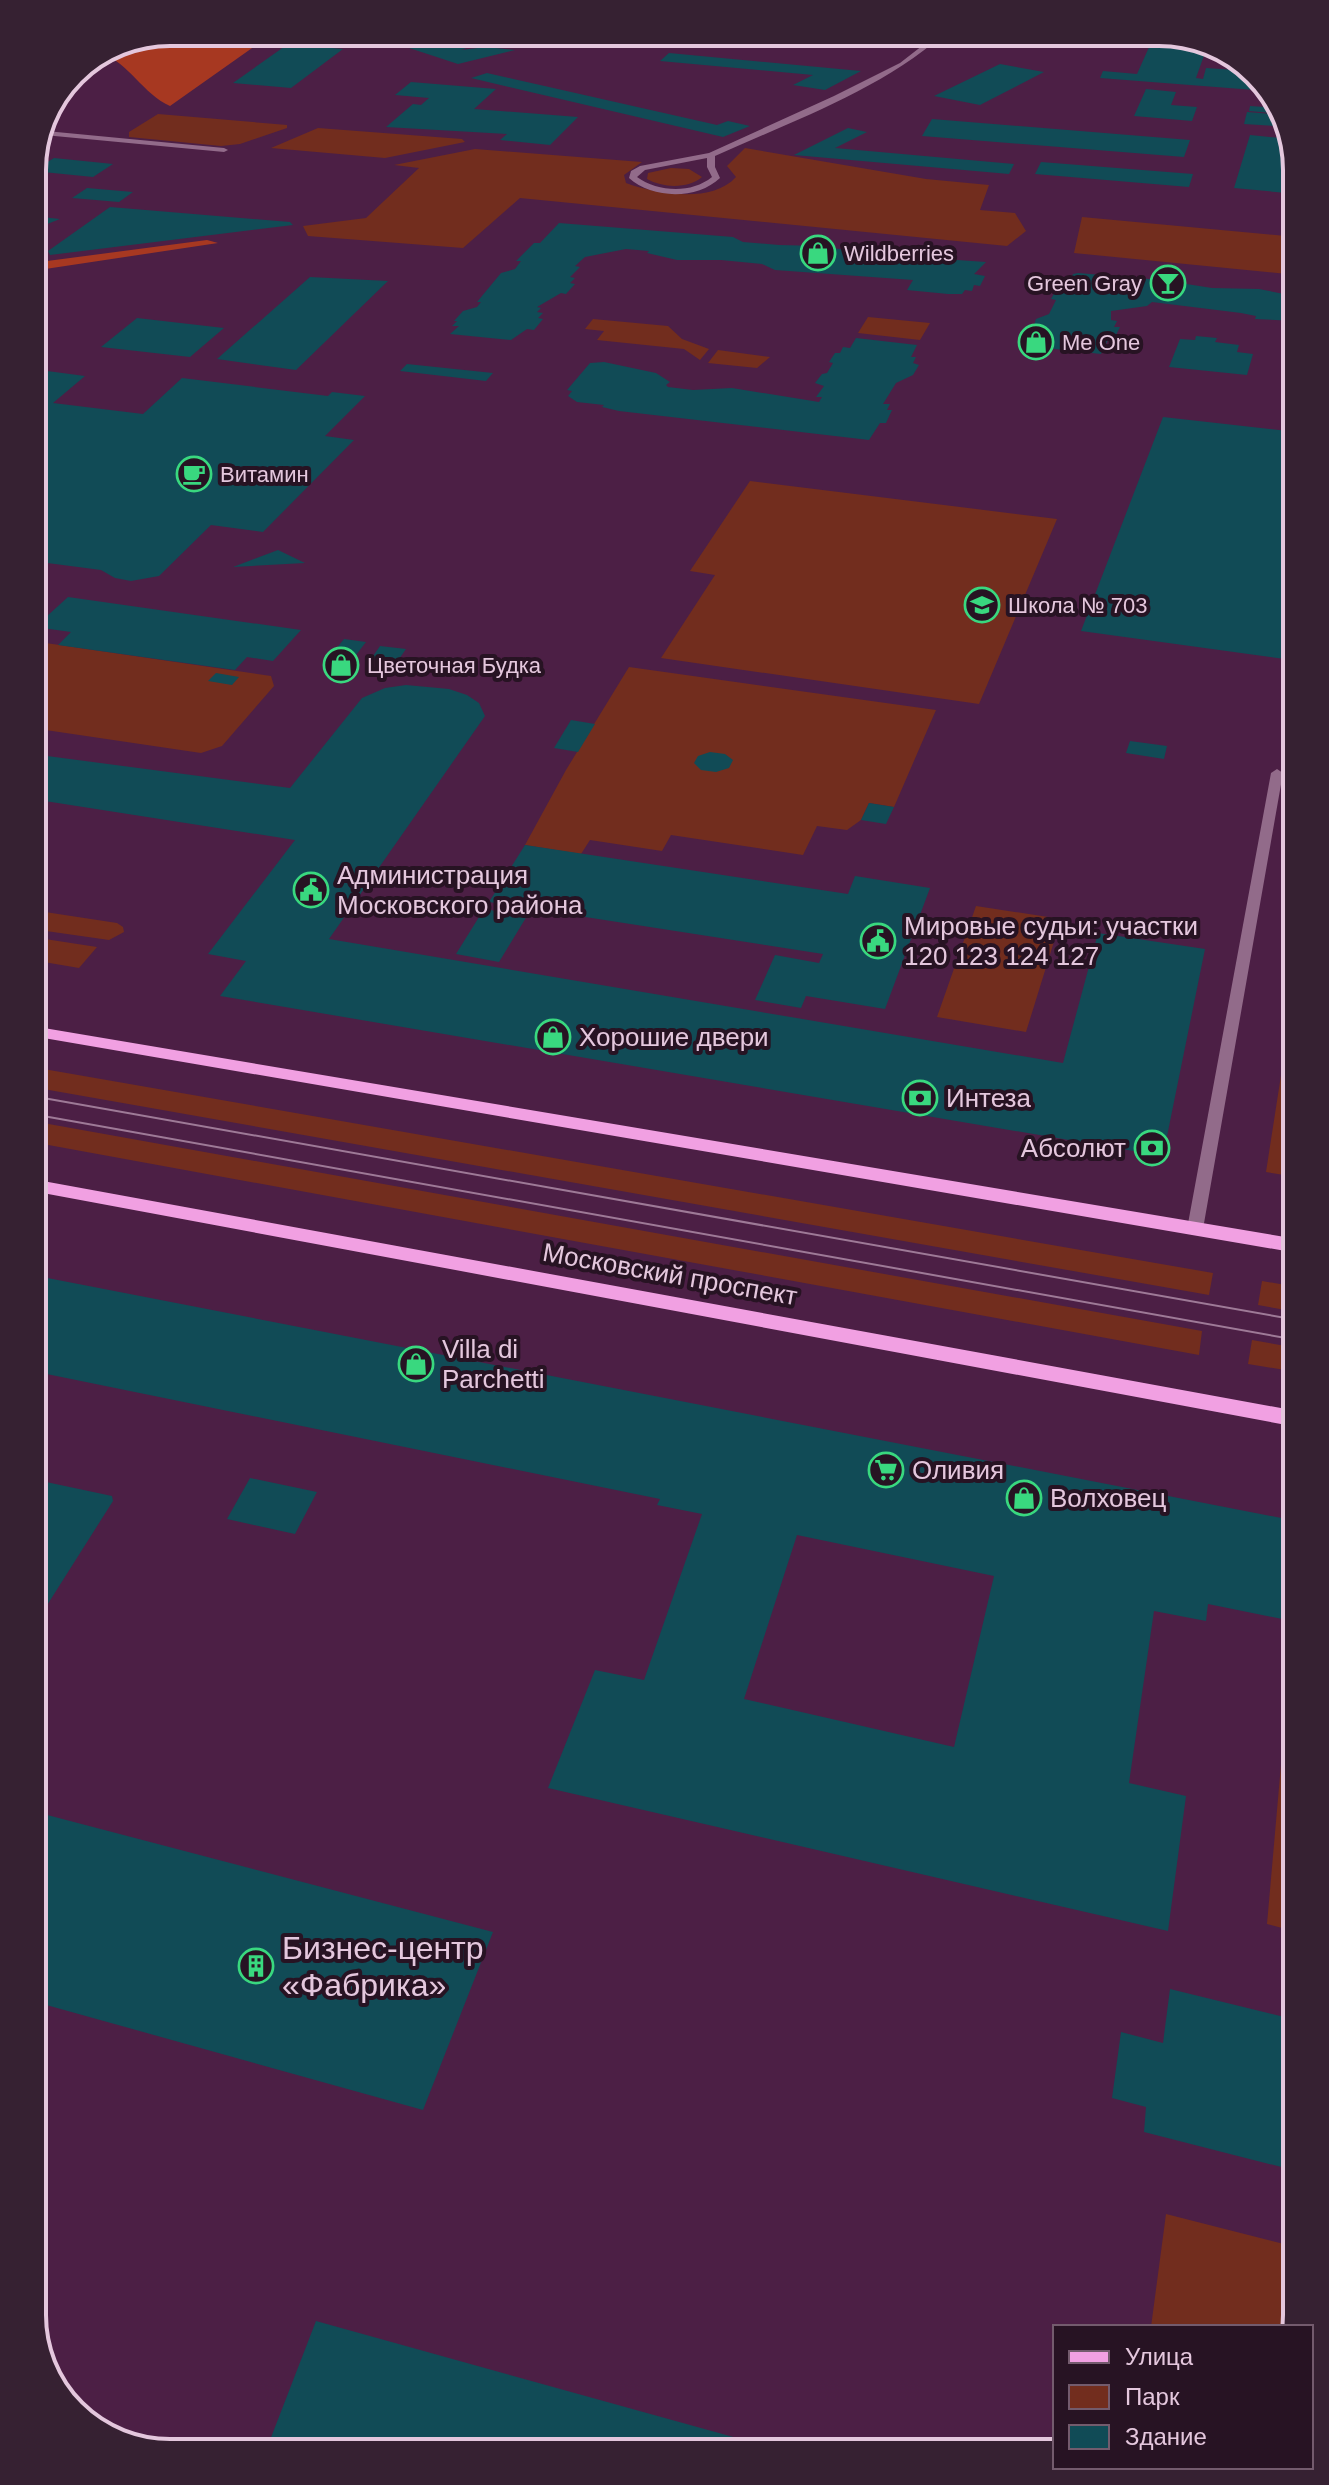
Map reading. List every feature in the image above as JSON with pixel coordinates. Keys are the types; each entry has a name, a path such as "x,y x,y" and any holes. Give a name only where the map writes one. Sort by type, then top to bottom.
{"main road":[{"path":"46,1033 1283,1244"},
{"name":"Московский проспект","path":"46,1188 1283,1416"}],"street":[{"path":"711,155 711,167 716,178 701,187 676,190 651,188 633,178 634,173 643,168 711,155 837,98 902,64 925,46"},
{"path":"52,134 224,150"},
{"path":"1195,1229 1277,773"}],"green space":[{"path":"158,114 287,125 287,128 240,144 221,146 129,137 129,132"},
{"path":"318,128 462,139 465,142 385,158 271,148"},
{"path":"745,148 926,179 989,185 980,210 1015,213 1026,231 1007,246 520,198 463,248 308,236 303,226 366,218 419,168 394,165 475,149 642,162 624,175 626,183 668,193 699,194 713,191 736,177 727,166"},
{"path":"671,168 689,169 702,177 690,184 675,186 647,179 648,173"},
{"path":"1082,217 1283,236 1283,274 1074,253"},
{"path":"868,317 930,323 920,340 858,333"},
{"path":"593,319 668,326 682,339 709,349 700,360 684,349 597,340 604,331 585,329"},
{"path":"718,350 770,357 757,368 708,363"},
{"path":"750,481 1057,519 979,704 661,658 715,575 690,571"},
{"path":"46,643 271,676 274,686 222,746 201,753 46,730"},
{"path":"629,667 936,710 894,807 869,803 861,820 847,830 817,826 803,855 671,835 662,851 590,840 581,854 525,845 566,770"},
{"path":"976,906 1061,919 1026,1032 937,1017"},
{"path":"46,912 117,923 123,927 124,932 109,940 46,931"},
{"path":"46,939 97,947 79,968 46,962"},
{"path":"1283,1062 1283,1175 1266,1172"},
{"path":"46,1069 1213,1273 1209,1295 46,1089"},
{"path":"46,1124 1202,1331 1199,1355 46,1145"},
{"path":"1262,1281 1283,1285 1283,1309 1258,1305"},
{"path":"1252,1340 1283,1346 1283,1370 1248,1364"},
{"path":"1283,1742 1283,1928 1267,1924"},
{"path":"1166,2214 1283,2244 1282,2325 1151,2325"}],"shaded area":[{"path":"255,46 170,106 160,101 114,60 146,48"},
{"path":"207,240 218,243 46,269 46,261"}],"building":[{"path":"285,46 343,49 291,88 233,83"},
{"path":"403,46 472,46 461,50 486,47 515,50 458,64"},
{"path":"1150,46 1167,46 1204,54 1196,78 1203,79 1206,68 1231,70 1254,90 1100,78 1103,71 1137,74"},
{"path":"669,53 861,71 825,90 793,85 813,75 660,61"},
{"path":"1000,64 1044,72 980,105 934,96"},
{"path":"487,73 717,125 728,121 750,126 723,137 471,78"},
{"path":"411,82 496,89 474,109 578,117 550,145 500,140 507,134 386,127 413,104 421,105 429,98 395,95"},
{"path":"1146,89 1176,92 1171,105 1197,107 1192,121 1134,116"},
{"path":"1250,106 1265,107 1269,113 1249,111"},
{"path":"1247,112 1269,114 1275,126 1244,124"},
{"path":"932,119 1190,140 1184,157 922,136"},
{"path":"848,128 867,132 835,148 1014,164 1009,174 794,155"},
{"path":"1250,135 1279,138 1283,193 1234,188"},
{"path":"54,158 113,164 93,177 46,172 46,163"},
{"path":"1041,162 1193,174 1189,187 1035,174"},
{"path":"87,188 133,192 119,202 72,198"},
{"path":"110,207 290,222 293,225 50,255 48,251"},
{"path":"46,218 60,219 46,224"},
{"path":"559,223 733,237 743,242 820,246 871,254 986,262 974,274 985,276 980,286 974,285 972,291 948,294 907,290 913,280 775,270 762,264 721,260 677,260 647,253 649,251 626,249 585,257 575,266 580,267 570,277 575,278 570,283 575,284 566,294 561,293 537,307 541,308 537,312 543,313 538,318 543,319 534,330 527,329 511,340 450,334 459,326 452,326 463,311 477,307 481,302 477,302 501,273 515,269 521,261 516,261 534,243 540,243"},
{"path":"1073,274 1161,280 1212,288 1259,289 1283,294 1283,320 1255,319 1256,316 1241,313 1152,302 1147,306 1111,311 1111,320 1117,321 1114,327 1120,327 1114,339 1109,338 1101,354 1028,346 1036,330 1033,328 1036,319 1049,314 1056,300 1051,299 1056,290 1067,286"},
{"path":"310,277 388,281 296,370 217,359"},
{"path":"137,318 224,328 190,357 101,347"},
{"path":"1196,336 1217,338 1215,342 1239,345 1237,352 1253,354 1247,375 1169,367 1180,339 1195,340"},
{"path":"856,338 917,345 911,357 916,357 913,363 919,365 913,375 896,383 883,404 890,404 887,410 892,410 886,423 880,423 869,440 619,411 602,407 604,405 577,402 568,396 572,391 567,390 590,363 604,362 656,373 670,382 666,385 668,387 693,390 732,388 819,402 822,397 816,397 824,386 815,383 822,374 827,373 835,353 840,353 843,347 850,348"},
{"path":"407,364 493,373 486,381 400,371"},
{"path":"46,371 85,376 53,403 143,414 182,378 328,396 332,392 365,396 325,436 354,440 263,532 211,525 159,576 131,581 115,578 101,570 46,563"},
{"path":"1163,417 1283,430 1283,659 1081,631"},
{"path":"278,550 305,563 233,567"},
{"path":"68,597 301,630 273,661 247,657 235,670 58,645 71,632 46,629 46,617"},
{"path":"344,639 366,642 346,668 323,665"},
{"path":"380,646 406,649 397,662 371,659"},
{"path":"216,673 239,677 232,685 208,681"},
{"path":"406,685 449,689 479,703 485,716 329,939 1063,1063 1098,933 1205,949 1163,1156 220,996 246,961 208,954 295,840 46,801 46,756 290,788 362,698 385,688"},
{"path":"571,720 595,724 578,752 554,748"},
{"path":"1130,741 1167,746 1164,759 1126,753"},
{"path":"710,752 725,754 733,760 729,768 716,772 701,770 694,763 698,756"},
{"path":"869,803 894,807 886,824 861,820"},
{"path":"525,845 848,894 855,876 930,888 885,1009 806,996 801,1008 755,1000 775,955 819,963 823,954 489,902"},
{"path":"484,909 527,916 499,962 456,954"},
{"path":"46,1278 1283,1518 1283,1619 1208,1604 1206,1621 1154,1611 1129,1783 1186,1796 1168,1931 548,1788 595,1670 644,1680 702,1514 657,1505 660,1499 46,1374","holes":["797,1535 994,1576 954,1747 744,1699"]},
{"path":"250,1478 317,1492 295,1534 227,1519"},
{"path":"46,1482 112,1496 113,1501 46,1607"},
{"name":"Бизнес-центр «Фабрика»","path":"46,1815 493,1932 423,2110 46,2005"},
{"path":"1170,1989 1283,2017 1283,2167 1144,2132 1146,2107 1112,2098 1121,2032 1163,2043"},
{"path":"316,2321 740,2439 270,2439"}],"tram line":[{"path":"46,1098 1283,1318"},
{"path":"46,1117 1283,1337"}],"place":[{"name":"Wildberries","path":"818,253"},
{"name":"Green Gray","path":"1168,283"},
{"name":"Me One","path":"1036,342"},
{"name":"Витамин","path":"194,474"},
{"name":"Школа № 703","path":"982,605"},
{"name":"Цветочная Будка","path":"341,665"},
{"name":"Администрация Московского района","path":"311,890"},
{"name":"Мировые судьи: участки 120 123 124 127","path":"878,941"},
{"name":"Хорошие двери","path":"553,1037"},
{"name":"Интеза","path":"920,1098"},
{"name":"Абсолют","path":"1152,1148"},
{"name":"Villa di Parchetti","path":"416,1364"},
{"name":"Оливия","path":"886,1470"},
{"name":"Волховец","path":"1024,1498"},
{"name":"Бизнес-центр «Фабрика»","path":"256,1966"}]}
